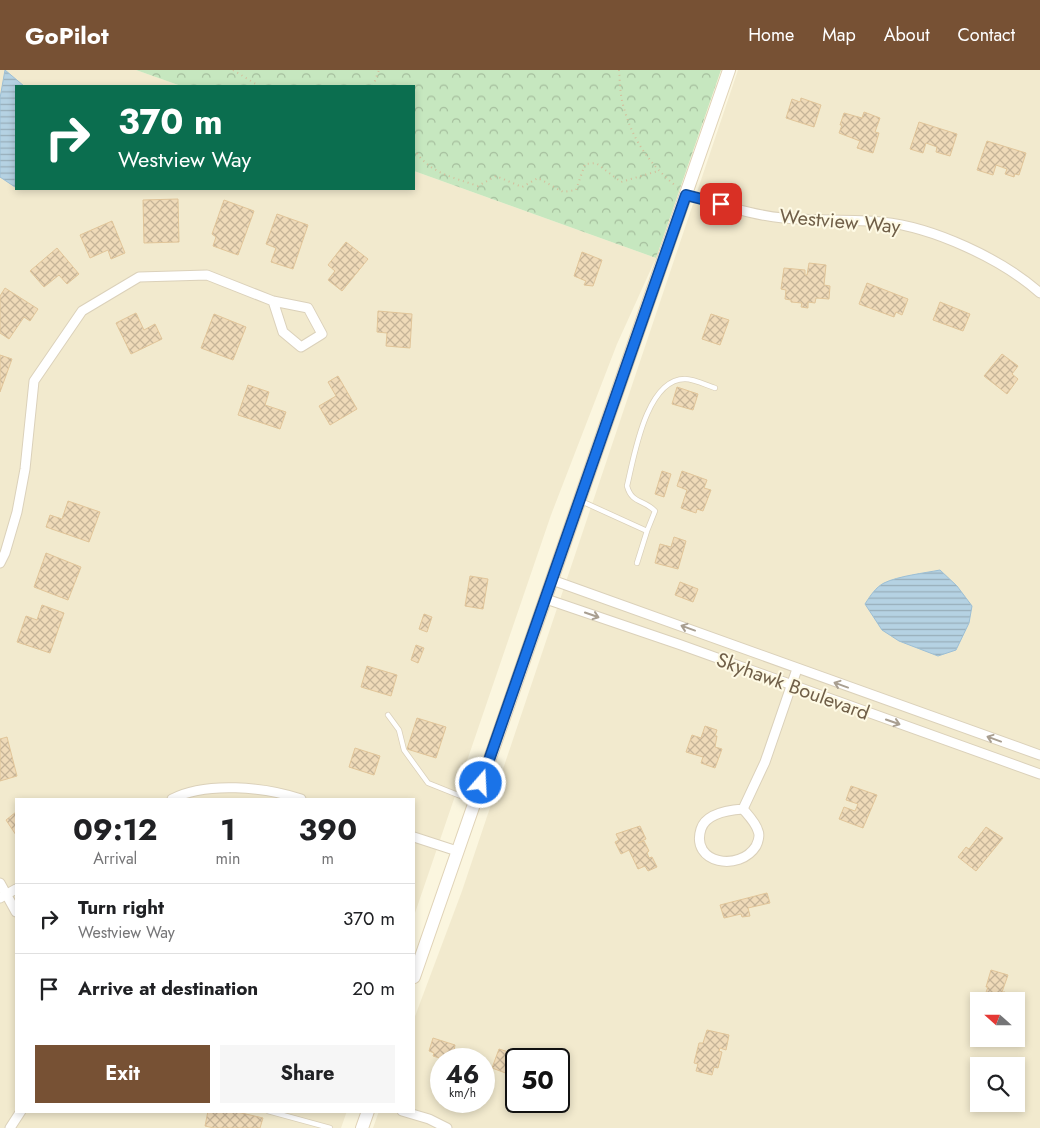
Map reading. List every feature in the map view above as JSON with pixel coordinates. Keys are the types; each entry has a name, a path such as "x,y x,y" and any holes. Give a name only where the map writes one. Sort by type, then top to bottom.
{"main road":[{"path":"415,974 729,70"},
{"path":"362,1128 367,1113"}],"street":[{"name":"Westview Way","path":"686,195 782,218 884,222 914,228 942,237 981,254 1040,293"},
{"path":"0,563 5,554 17,512 25,469 34,381 82,311 139,277 207,275 274,301 308,308 322,334 301,347 283,332 274,301"},
{"name":"Skyhawk Boulevard","path":"552,580 1040,755"},
{"name":"Skyhawk Boulevard","path":"546,599 1040,774"},
{"path":"743,809 765,762 797,669"},
{"path":"174,798 183,793 234,786 298,798"},
{"path":"743,809 758,831 758,842 752,852 736,861 723,862 708,857 701,847 698,837 702,825 710,817 726,810 743,809"},
{"path":"415,836 458,851"},
{"path":"0,883 3,896 15,911"},
{"path":"3,896 15,890"},
{"path":"10,1128 20,1113"},
{"path":"409,1113 429,1119 447,1128"}],"lane":[{"path":"637,563 655,511 649,505 634,499 629,494 626,486 644,420 655,399 667,385 676,380 687,378 714,388"},
{"path":"580,500 647,531"},
{"path":"388,715 399,730 404,750 428,783 475,801"},
{"path":"275,1113 330,1128"}],"path":[{"path":"233,70 257,85"},
{"path":"374,85 379,70"},
{"path":"619,70 622,104 636,142 658,171 686,195"},
{"path":"415,151 421,161 439,173 478,186 496,176 522,187 538,178 564,192 576,190 585,164 596,163 621,182 658,171"}],"shaded area":[{"path":"0,70 136,70 178,85 15,85 15,190 415,190 415,171 656,258 617,344 551,515 415,913 415,798 15,798 15,1113 346,1113 341,1128 0,1128"},
{"path":"738,70 1040,70 1040,1128 373,1128 378,1113 415,1113 415,1016 462,891"}],"green space":[{"path":"136,70 721,70 656,258 415,171 415,85 178,85"}],"water":[{"path":"5,70 23,85 15,85 15,187 0,177 0,98"},
{"path":"940,570 957,586 972,606 969,623 956,650 938,656 899,641 882,630 865,604 876,589 884,583"}],"building":[{"path":"801,98 821,105 814,127 786,118 792,99 800,102"},
{"path":"864,112 880,118 875,132 879,133 873,153 857,148 860,141 839,133 844,113 862,118"},
{"path":"919,122 957,134 950,156 936,152 937,147 926,143 923,153 910,149"},
{"path":"987,141 1026,153 1019,175 1015,174 1014,177 1005,174 1007,169 996,165 993,175 977,170"},
{"path":"178,199 179,242 144,243 143,200"},
{"path":"224,200 254,211 238,255 213,246 216,237 212,234"},
{"path":"277,214 308,225 293,269 271,262 276,248 266,244"},
{"path":"112,221 125,253 111,259 108,250 90,258 80,235"},
{"path":"346,242 368,259 342,291 328,280 335,271 328,265"},
{"path":"57,248 79,274 67,284 59,275 44,287 30,271"},
{"path":"582,252 602,260 593,286 584,285 586,281 574,276"},
{"path":"809,263 826,265 824,285 830,286 829,299 816,298 815,303 808,302 808,308 801,307 802,303 791,302 791,300 785,299 786,290 781,289 784,268 805,270 805,275 807,275"},
{"path":"867,283 908,299 902,315 896,312 894,317 859,304"},
{"path":"5,288 38,309 30,321 24,317 9,339 0,333 0,296"},
{"path":"940,302 970,314 963,331 933,320"},
{"path":"378,311 412,314 410,348 386,346 387,333 377,332"},
{"path":"136,313 144,330 155,324 162,339 131,354 116,323"},
{"path":"214,314 246,327 233,360 201,348"},
{"path":"711,314 729,320 720,345 702,339"},
{"path":"1002,354 1018,366 1012,374 1018,379 1007,394 984,376"},
{"path":"0,355 12,359 0,392"},
{"path":"338,376 357,409 330,425 319,406 336,396 328,382"},
{"path":"248,385 269,392 265,405 286,412 280,429 238,415"},
{"path":"677,387 698,394 693,410 672,404"},
{"path":"662,471 671,474 664,497 655,494"},
{"path":"682,471 707,480 704,488 711,490 703,511 697,509 696,513 681,508 687,490 677,486"},
{"path":"68,501 100,512 89,542 46,527 50,515 62,519"},
{"path":"674,537 686,541 678,569 655,563 660,544 671,547"},
{"path":"46,553 81,567 68,600 34,587"},
{"path":"470,576 488,579 483,609 465,606"},
{"path":"680,582 698,589 693,602 675,595"},
{"path":"42,605 64,613 50,653 17,642 26,616 37,620"},
{"path":"424,614 432,617 427,632 419,629"},
{"path":"416,645 424,648 418,663 411,660"},
{"path":"367,666 397,675 391,696 361,687"},
{"path":"417,718 446,727 436,758 407,749"},
{"path":"705,726 717,730 715,747 722,749 715,768 701,763 703,757 686,752 692,735 701,738"},
{"path":"7,737 17,776 0,781 0,739"},
{"path":"355,748 380,756 374,775 349,767"},
{"path":"851,786 877,795 863,828 839,819 844,807 855,811 858,804 846,800"},
{"path":"15,813 15,834 6,820"},
{"path":"640,826 646,839 638,843 644,841 649,851 647,853 649,858 652,857 657,867 648,871 645,866 638,869 629,850 621,854 615,842 619,840 616,834"},
{"path":"986,827 1003,838 976,871 958,857 966,847 969,849"},
{"path":"767,893 770,903 748,908 750,916 742,917 741,914 724,918 720,905"},
{"path":"991,970 1008,975 1002,992 986,992 988,987 986,987"},
{"path":"707,1030 729,1035 726,1050 720,1048 719,1051 722,1052 718,1068 714,1067 712,1075 696,1071 698,1064 694,1063 699,1043 703,1043"},
{"path":"433,1038 455,1045 454,1048 430,1048 429,1051"},
{"path":"499,1049 505,1051 505,1073 495,1069 495,1060"},
{"path":"208,1113 242,1113 263,1118 260,1128 214,1128 205,1126"}],"route":[{"path":"481,783 686,195 721,204"}]}
